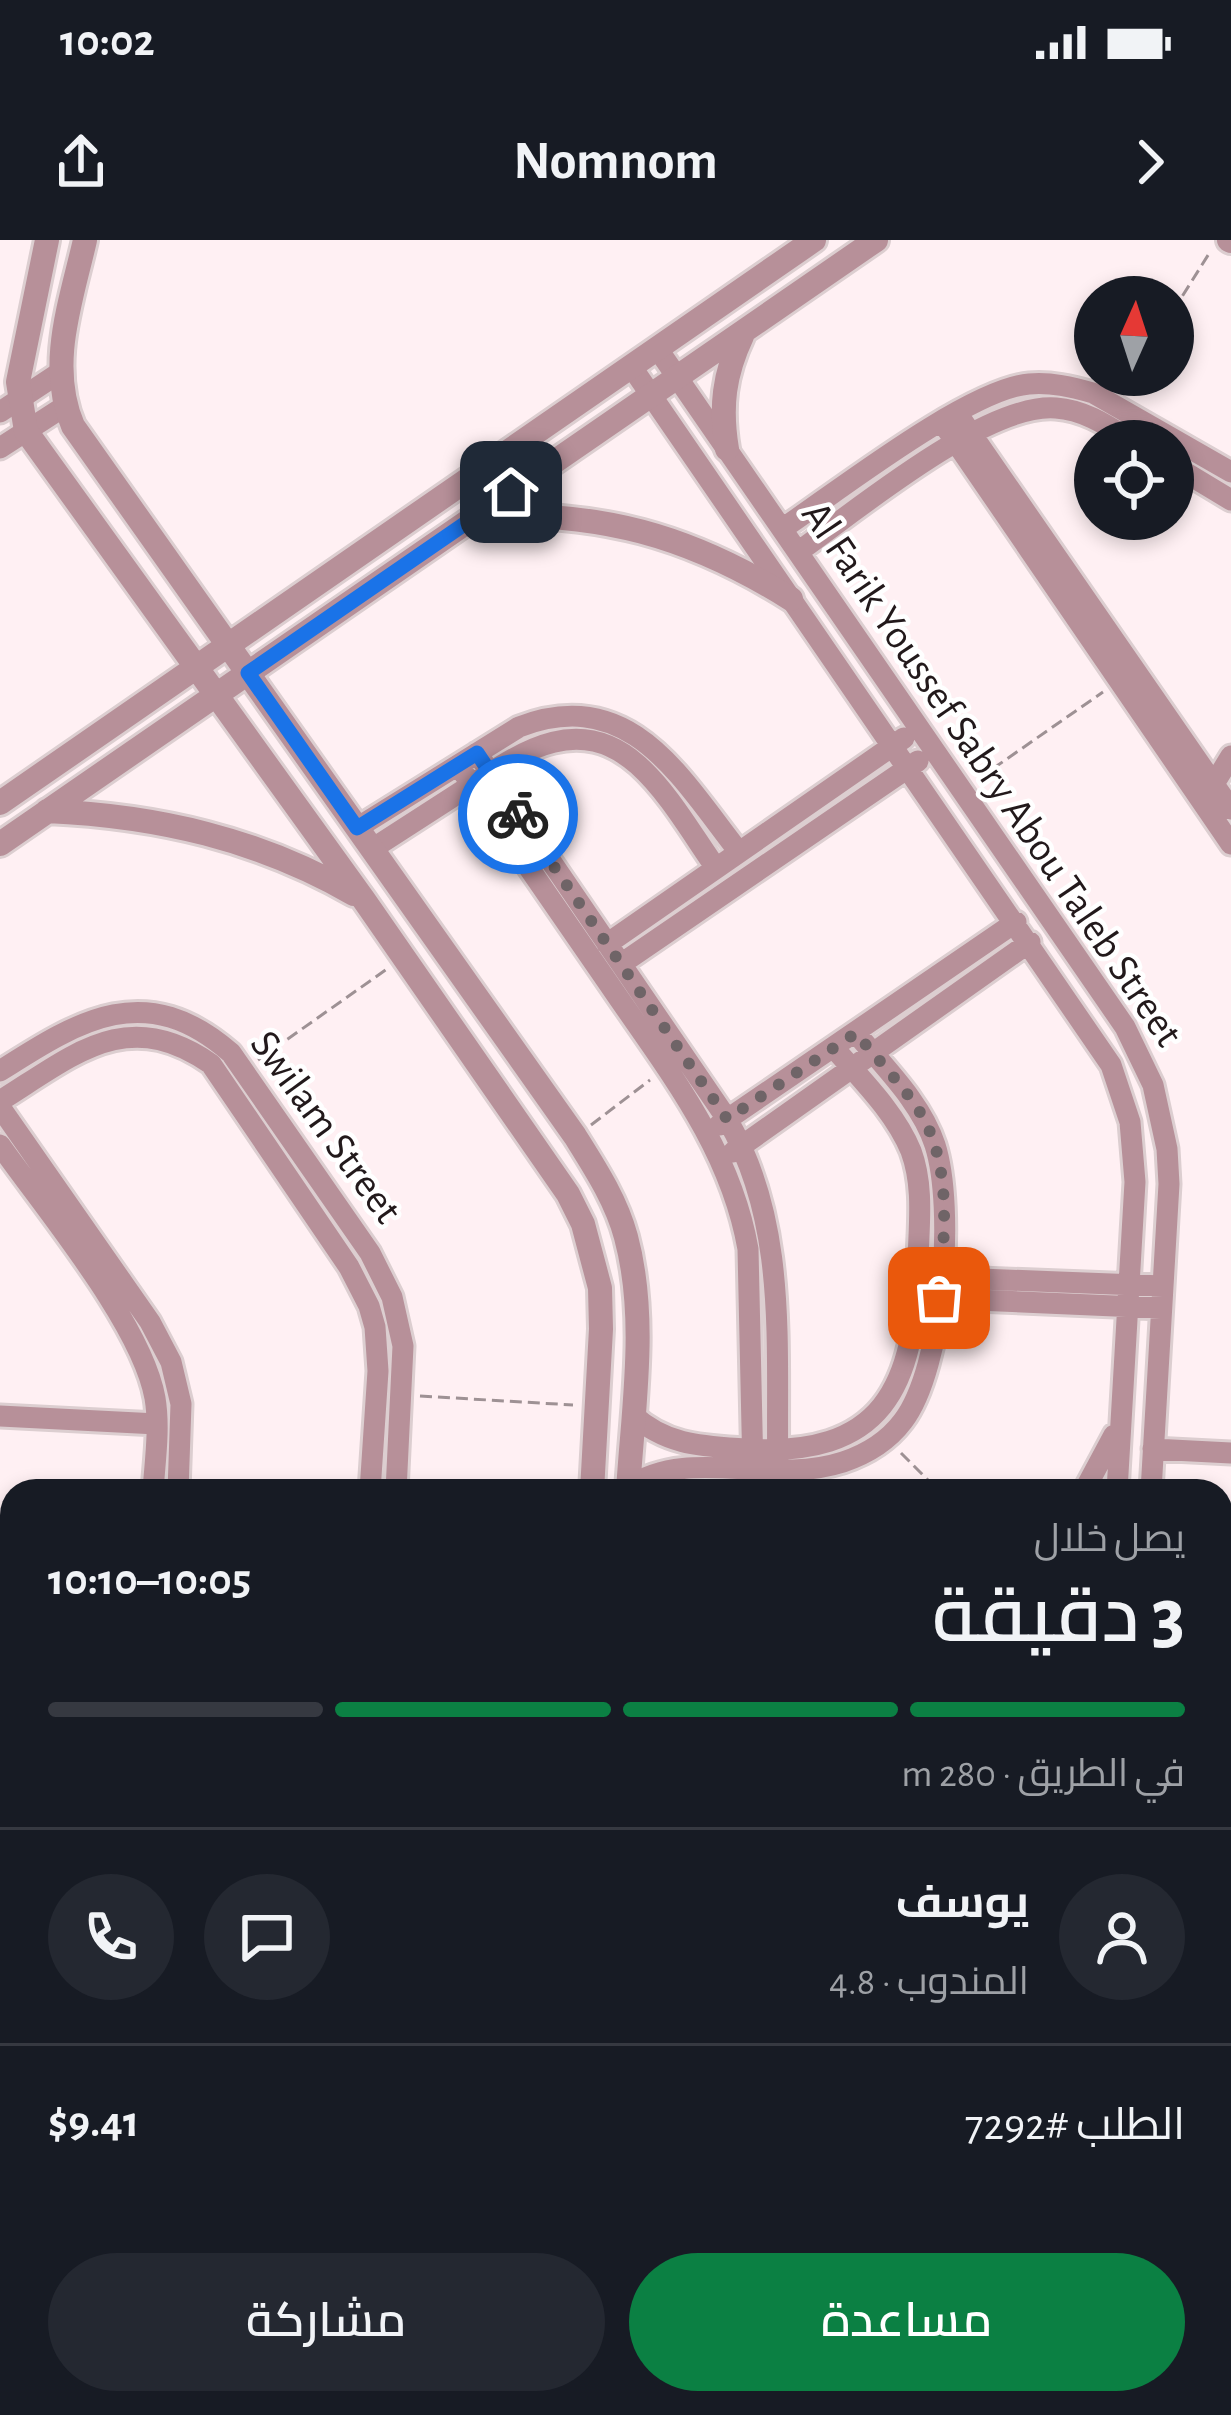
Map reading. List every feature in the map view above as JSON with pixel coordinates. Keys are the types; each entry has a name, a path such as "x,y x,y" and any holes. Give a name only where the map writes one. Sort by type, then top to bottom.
{"street":[{"path":"47,240 9,406 404,957 550,1166 583,1224 599,1288 593,1479"},
{"path":"85,240 59,373 65,406 83,442 575,1136 614,1204 629,1251 636,1298 630,1479"},
{"path":"775,267 787,240"},
{"path":"0,802 814,240"},
{"path":"0,844 876,240"},
{"path":"727,449 723,389 744,331"},
{"name":"Al Farik Youssef Sabry Abou Taleb Street","path":"656,348 1141,1055 1162,1117 1167,1149 1151,1479"},
{"name":"Al Farik Youssef Sabry Abou Taleb Street","path":"631,366 1096,1038 1122,1093 1135,1152 1118,1479"},
{"path":"9,406 59,373"},
{"path":"782,529 950,418 1012,387 1068,386 1117,403 1231,472"},
{"path":"0,448 65,406"},
{"path":"797,552 963,438 1019,411 1059,408 1097,420"},
{"path":"950,418 1119,681 1220,802"},
{"path":"963,438 1220,802 1231,844"},
{"path":"1194,478 1231,500"},
{"path":"476,516 550,515 641,530 727,562 791,599"},
{"path":"365,839 474,769 541,718 563,715 606,720 646,740 740,852"},
{"path":"607,944 919,727"},
{"path":"474,769 543,743 563,740 604,745 640,766 716,868"},
{"path":"621,964 935,750"},
{"path":"1220,802 1231,757"},
{"path":"474,769 621,964 718,1126 722,1159 748,1249 753,1461"},
{"path":"474,769 666,1068 742,1146 762,1198 772,1252 778,1462"},
{"path":"47,812 189,827 280,856 364,900"},
{"path":"718,1126 1016,922"},
{"path":"722,1159 1030,942"},
{"name":"Swilam Street","path":"0,1071 70,1028 121,1012 147,1012 194,1026 214,1038 245,1070 382,1275 399,1321 402,1395 397,1479"},
{"path":"778,1462 827,1444 870,1421 885,1405 928,1288 943,1195 937,1154 922,1118 856,1033"},
{"name":"Swilam Street","path":"0,1104 77,1052 119,1036 164,1039 211,1064 349,1267 369,1306 378,1371 371,1479"},
{"path":"642,1479 673,1467 753,1461 843,1462 887,1439 904,1420 927,1373 928,1288 917,1172 900,1129 834,1048"},
{"path":"0,1104 161,1342 181,1404 178,1479"},
{"path":"900,1129 922,1118"},
{"path":"0,1145 124,1323 151,1381 157,1424 154,1479"},
{"path":"920,1195 943,1195"},
{"path":"928,1288 1162,1297"},
{"path":"633,1415 681,1443 753,1461"},
{"path":"0,1416 157,1424"},
{"path":"1090,1479 1121,1418"},
{"path":"1153,1449 1231,1453"}],"path":[{"path":"1194,277 1217,240"},
{"path":"962,790 1119,681"},
{"path":"245,1070 404,957"},
{"path":"575,1136 666,1068"},
{"path":"402,1395 597,1407"},
{"path":"887,1439 927,1479"}],"way so far":[{"path":"518,814 727,1119 856,1033 920,1114 933,1140 941,1169 944,1219 939,1298"}],"route":[{"path":"511,492 248,673 357,828 477,753 518,814"}]}
